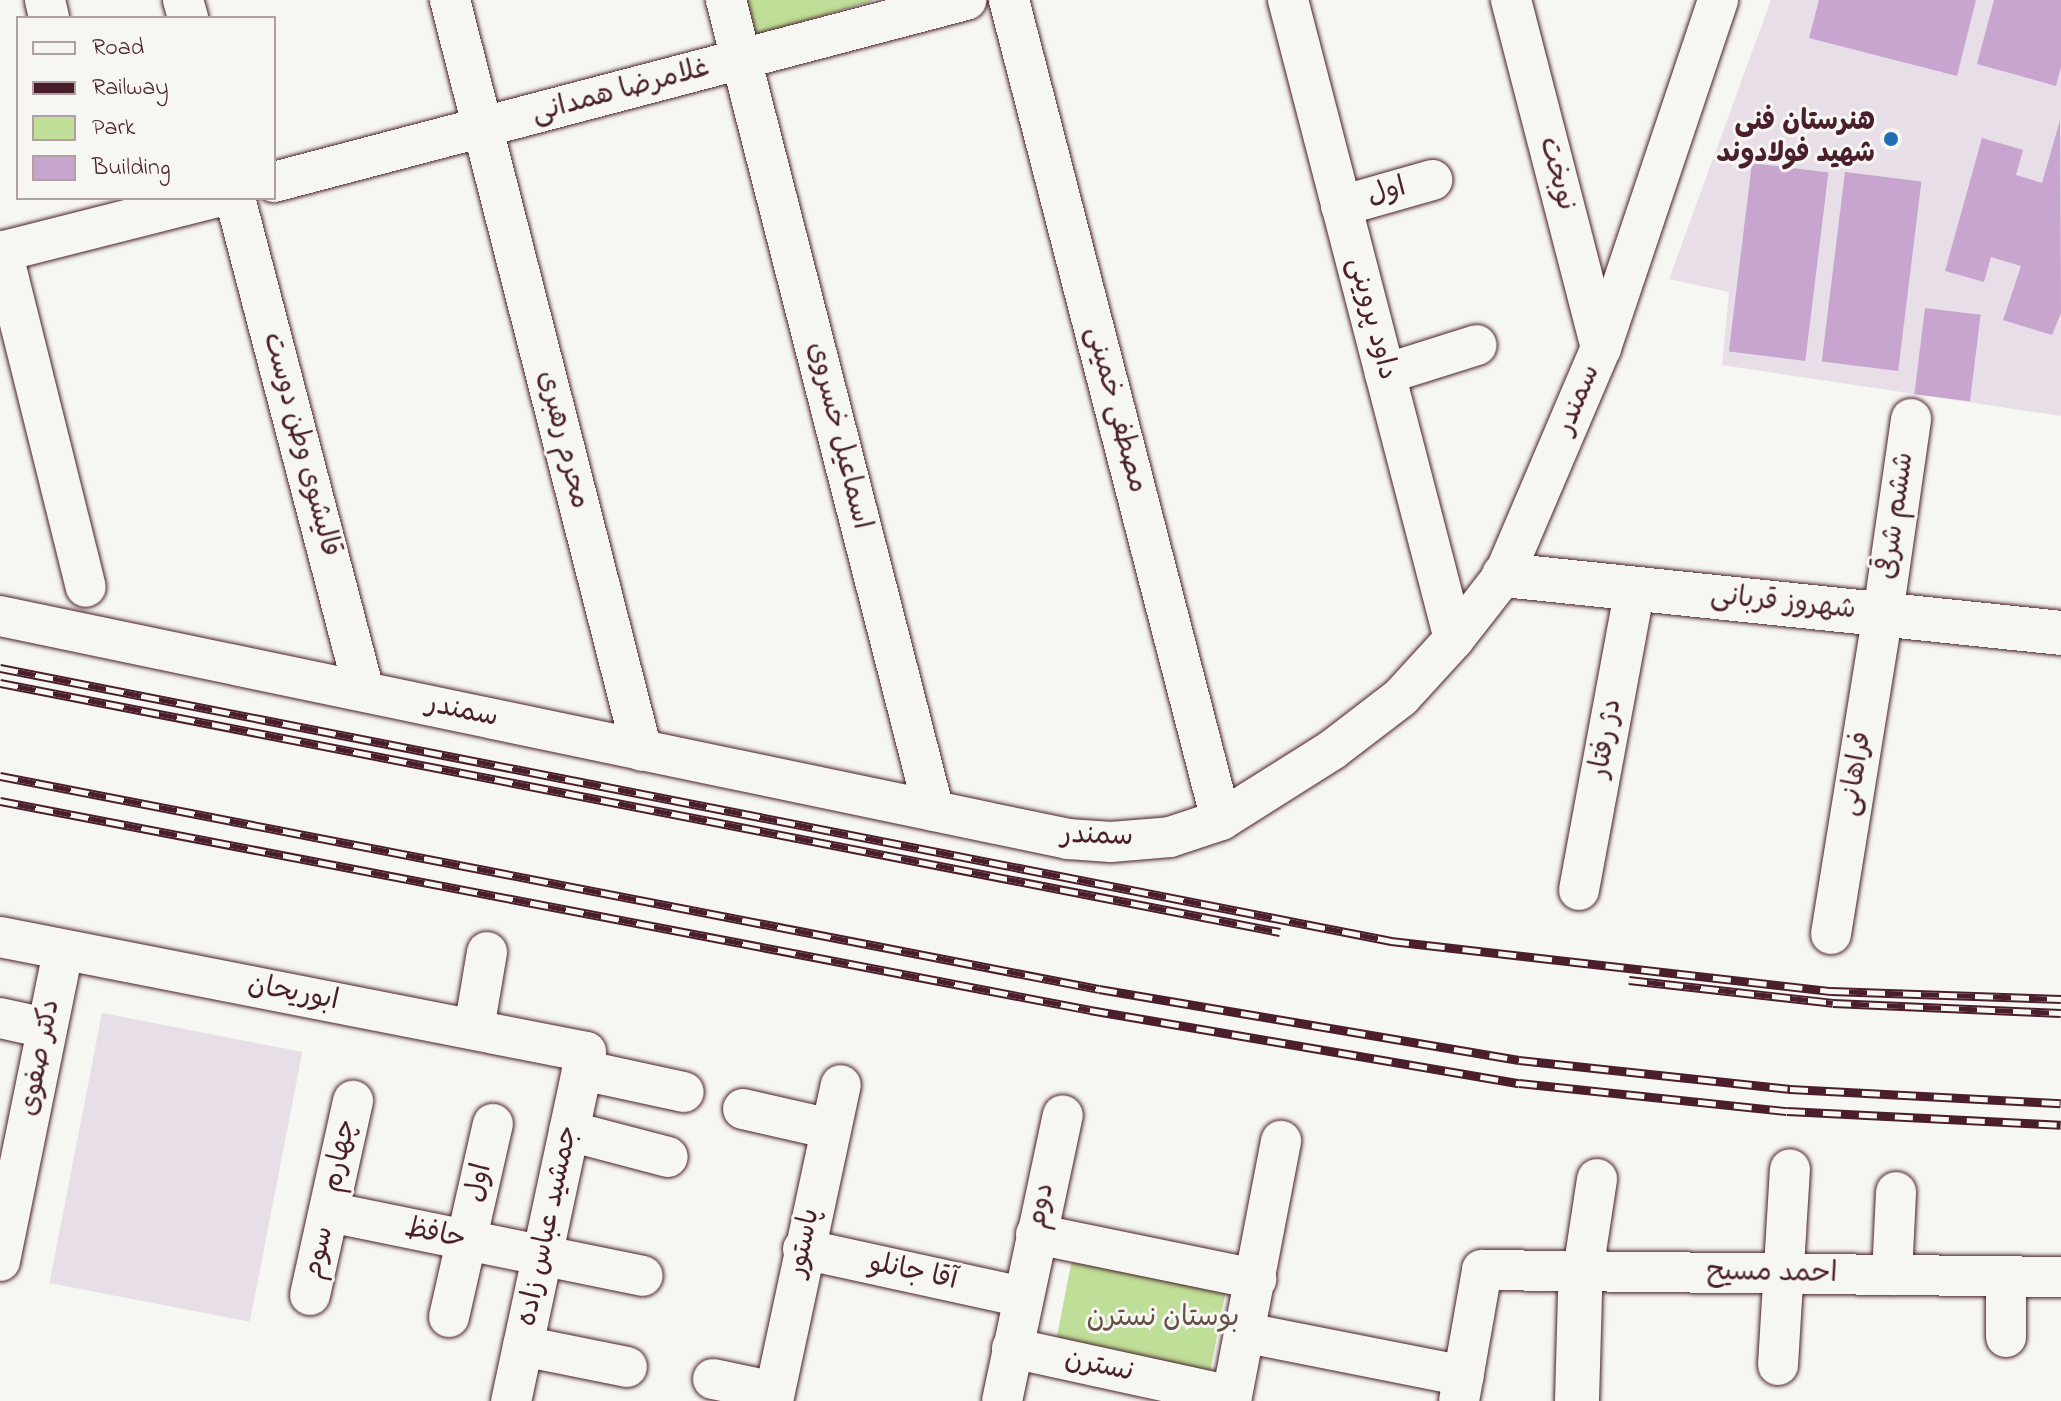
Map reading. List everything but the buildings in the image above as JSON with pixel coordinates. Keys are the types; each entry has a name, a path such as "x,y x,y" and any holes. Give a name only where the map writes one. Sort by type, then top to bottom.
{"street":[{"name":"محرم رهبری","path":"450,0 642,751"},
{"name":"اسماعیل خسروی","path":"726,0 934,811"},
{"name":"غلامرضا همدانی","path":"276,181 966,0"},
{"name":"مصطفی خمینی","path":"1009,0 1221,820"},
{"name":"داود پروینی","path":"1288,0 1454,639"},
{"name":"نوبخت","path":"1511,0 1601,348"},
{"name":"سمندر","path":"0,616 1068,839 1111,842 1170,837 1221,820 1332,750 1401,697 1454,639 1504,575 1601,348 1718,0"},
{"name":"اول","path":"1341,206 1432,180"},
{"path":"86,587 1,252 98,212 197,200"},
{"name":"قالیشوی وطن دوست","path":"236,200 364,691"},
{"path":"1385,374 1477,345"},
{"name":"ششم شرقی","path":"1883,614 1911,419"},
{"name":"شهروز قربانی","path":"1504,575 2061,633"},
{"name":"دژ رفتار","path":"1579,890 1635,588"},
{"name":"فراهانی","path":"1831,934 1883,614"},
{"name":"ابوریحان","path":"0,937 474,1029 584,1061"},
{"name":"دکتر صفوی","path":"0,1261 63,950"},
{"path":"474,1029 487,952"},
{"path":"0,1018 46,1028"},
{"path":"584,1061 684,1092"},
{"name":"جمشید عباس زاده","path":"511,1401 584,1061"},
{"name":"پاستور","path":"774,1396 803,1249 841,1085"},
{"name":"چهارم","path":"329,1212 353,1101"},
{"path":"743,1109 830,1129"},
{"name":"دوم","path":"1023,1297 1063,1115"},
{"name":"اول","path":"467,1241 493,1124"},
{"path":"569,1131 668,1157"},
{"path":"1232,1398 1247,1333 1281,1141"},
{"path":"1778,1365 1781,1274 1790,1169"},
{"path":"1577,1401 1582,1281 1597,1179"},
{"path":"1892,1275 1896,1192"},
{"name":"حافظ","path":"329,1212 542,1257"},
{"name":"سوم","path":"310,1295 329,1212"},
{"path":"1036,1234 1256,1279"},
{"path":"449,1317 467,1241"},
{"name":"آقا جانلو","path":"803,1249 1023,1297"},
{"path":"542,1257 643,1276"},
{"name":"احمد مسیح","path":"1461,1389 1482,1270 1582,1281 1781,1274 2061,1277"},
{"path":"2006,1276 2006,1337"},
{"path":"1002,1401 1023,1297"},
{"path":"1247,1333 1461,1389"},
{"path":"523,1346 627,1367"},
{"name":"نسترن","path":"1012,1348 1232,1398"},
{"path":"713,1379 774,1396"}],"shaded area":[{"name":"هنرستان فنی شهید فولادوند","path":"1771,0 2061,0 2061,416 1722,365 1729,292 1669,279"},
{"path":"102,1013 302,1052 250,1322 50,1283"}],"green space":[{"path":"743,0 872,0 872,1 751,37"},
{"name":"بوستان نسترن","path":"1073,1254 1227,1284 1210,1371 1056,1341"}],"railway":[{"path":"0,668 1391,941 1831,991 2061,999"},
{"path":"0,683 1280,932"},
{"path":"0,776 1099,989 1519,1060 1790,1089 2061,1103"},
{"path":"0,801 1090,1010 1519,1083 1787,1111 2061,1125"},
{"path":"1629,980 1833,1003 2061,1013"}],"place":[{"name":"هنرستان فنی شهید فولادوند","path":"1891,139"}]}
